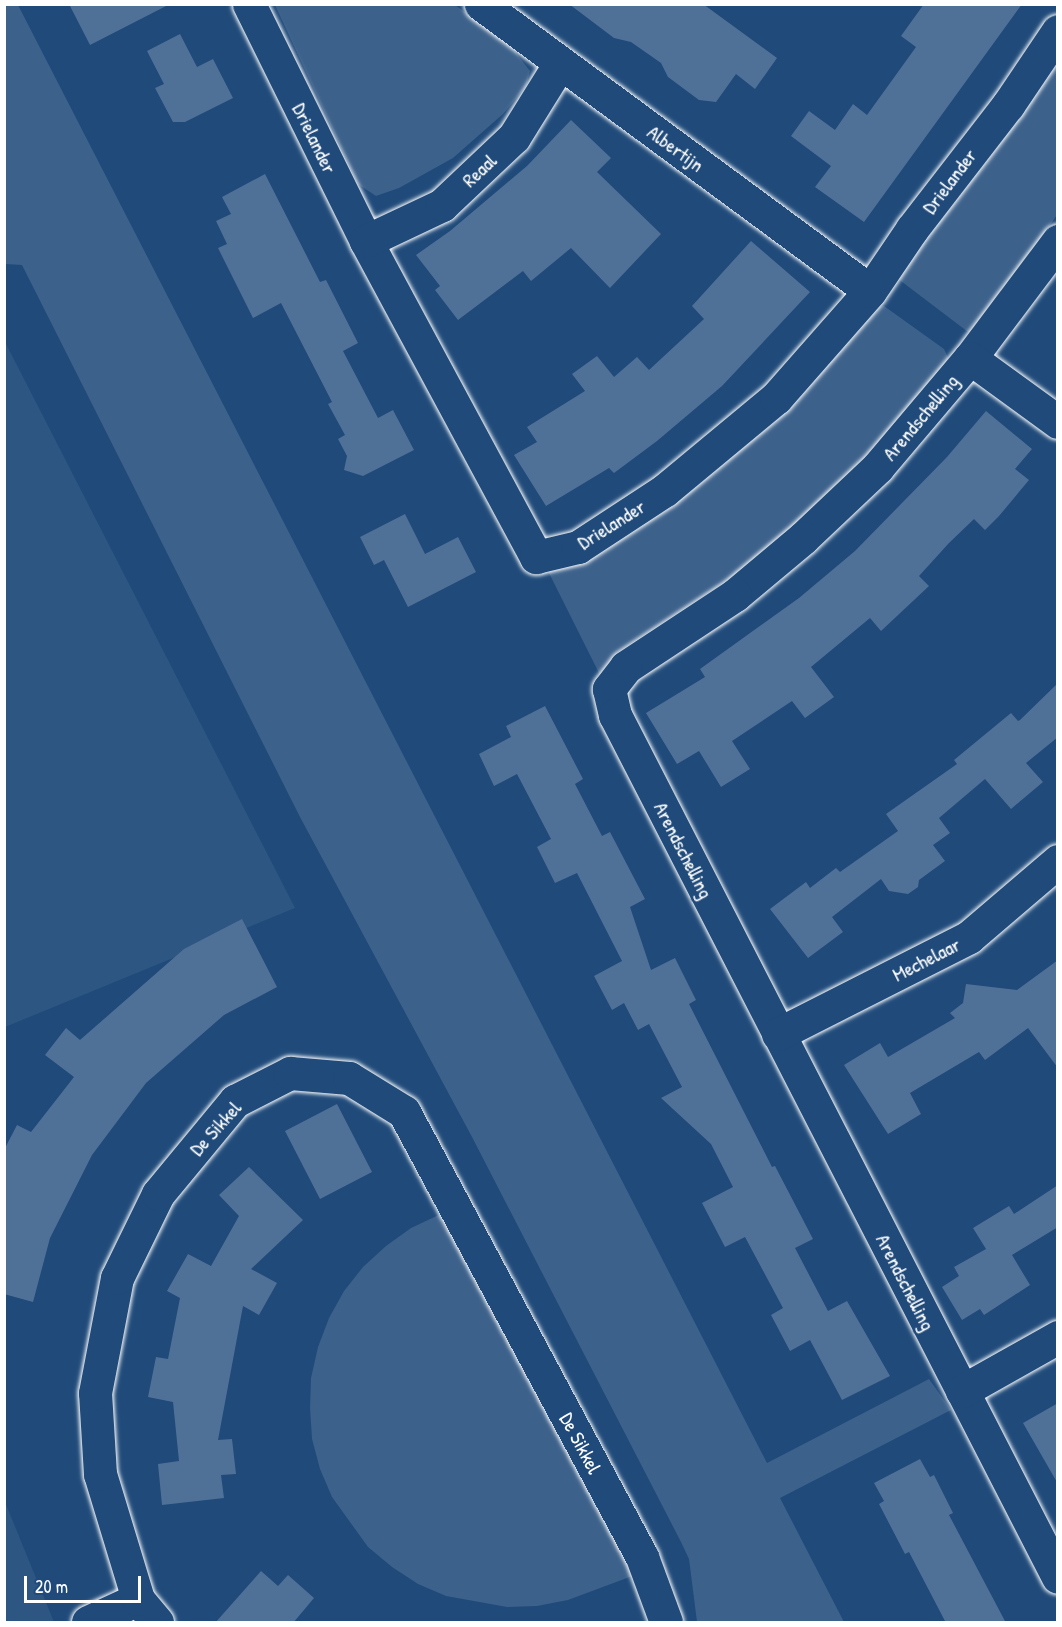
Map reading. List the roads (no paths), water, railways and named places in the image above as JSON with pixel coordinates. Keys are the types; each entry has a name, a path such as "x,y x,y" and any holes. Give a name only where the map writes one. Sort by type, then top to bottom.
{"street":[{"name":"Drielander","path":"249,4 366,241 536,557 578,548 665,490 776,398 870,291 912,229 1008,105 1058,31"},
{"name":"Albertijn","path":"481,4 870,291"},
{"name":"Reaal","path":"366,241 442,206 514,137 560,63"},
{"name":"Arendschelling","path":"1058,241 970,358 878,467 803,538 735,596 626,667 609,689 615,715 1058,1577"},
{"path":"970,358 1058,422"},
{"name":"Mechelaar","path":"778,1034 969,937 1058,861"},
{"name":"De Sikkel","path":"148,1611 100,1474 95,1393 117,1278 158,1194 234,1101 290,1073 349,1078 404,1112 642,1557 666,1623"},
{"path":"962,1391 1058,1337"},
{"path":"88,1623 148,1611"}]}
